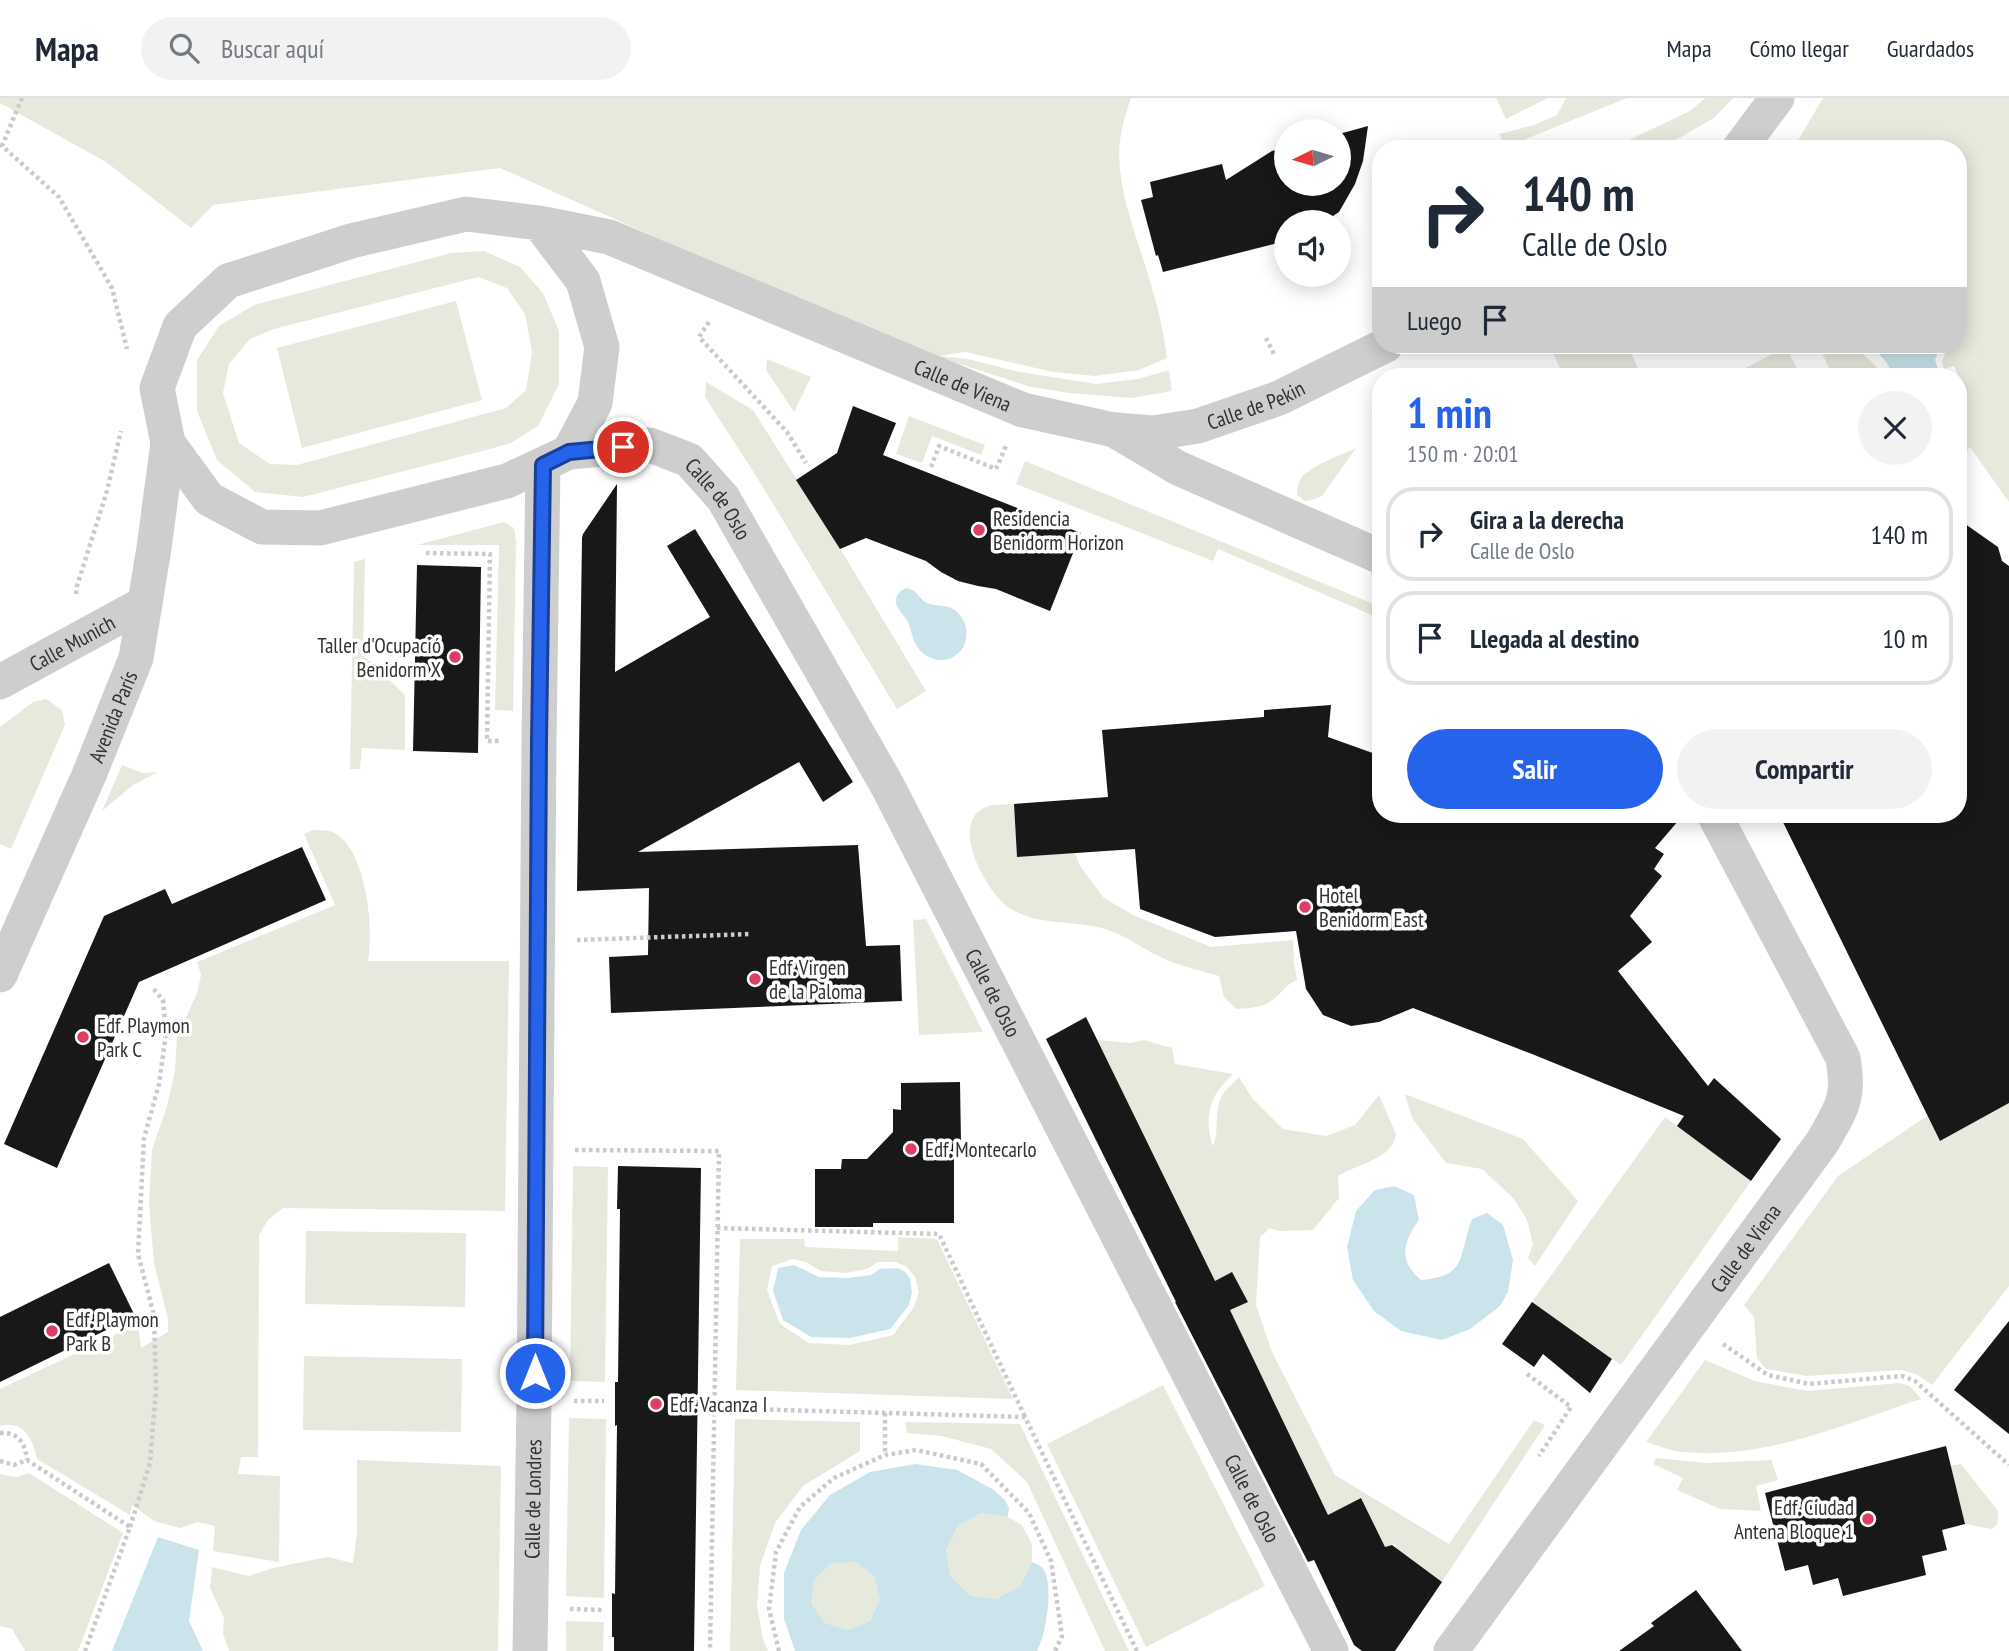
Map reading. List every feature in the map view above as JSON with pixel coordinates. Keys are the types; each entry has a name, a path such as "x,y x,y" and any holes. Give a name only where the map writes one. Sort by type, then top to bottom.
{"street":[{"path":"1746,140 1777,98"},
{"name":"Calle de Viena","path":"168,443 158,388 180,326 228,281 351,241 466,214 539,223 609,237 1023,410 1114,430 1178,468 1372,553"},
{"path":"539,223 583,281 602,347 595,403 556,459"},
{"name":"Calle de Pekin","path":"1114,430 1153,433 1198,426 1279,398 1372,352"},
{"name":"Calle de Oslo","path":"168,443 209,499 262,527 320,528 508,481 556,459 650,445 688,460 723,498 887,785 1331,1651"},
{"name":"Avenida París","path":"0,975 89,775 136,658 168,443"},
{"name":"Calle de Londres","path":"530,1651 539,741 556,459"},
{"name":"Calle Munich","path":"0,682 145,603"},
{"name":"Calle de Viena","path":"1451,1651 1823,1141 1843,1106 1847,1080 1843,1058 1719,823"}],"path":[{"path":"22,98 2,146 59,197 112,288 127,346 125,359"},
{"path":"722,362 787,432 806,463"},
{"path":"931,467 939,446 996,468 1023,410"},
{"path":"73,642 77,586 107,491 121,435 121,423"},
{"path":"426,553 490,554 487,741 539,741"},
{"path":"538,942 751,934"},
{"path":"85,1651 150,1463 156,1389 154,1315 138,1254 144,1138 159,1084 166,1033 163,1000 152,987"},
{"path":"536,1150 719,1152 710,1651"},
{"path":"717,1228 939,1234 1137,1651"},
{"path":"1692,1321 1768,1375 1809,1384 1902,1376 1915,1381 2009,1465"},
{"path":"1527,1374 1571,1407 1535,1462"},
{"path":"714,1408 1025,1417"},
{"path":"885,1412 885,1455"},
{"path":"0,1433 16,1435 26,1446 27,1460"},
{"path":"779,1651 769,1609 776,1552 800,1507 834,1478 885,1455 916,1450 981,1464 1029,1513 1051,1562 1062,1636 1055,1651"},
{"path":"27,1460 130,1527"},
{"path":"0,1461 15,1465 27,1460"}],"shaded area":[{"path":"0,98 1131,98 1120,138 1122,186 1159,314 1167,358 1139,370 1095,376 1053,372 965,352 939,356 968,359 1015,371 1096,384 1138,379 1169,370 1172,391 1132,398 1070,393 1031,387 935,356 857,327 500,168 213,205 191,228 106,162 0,103"},
{"path":"1496,98 1548,98 1506,119"},
{"path":"1566,98 1627,98 1523,140 1502,140 1499,134 1534,125 1557,115"},
{"path":"1705,98 1733,98 1714,118 1676,140 1629,140 1690,111"},
{"path":"1823,98 2009,98 2009,502 1970,447 1967,451 1967,368 1944,368 1942,361 1945,354 1967,354 1967,140 1798,140"},
{"path":"484,251 520,267 543,293 559,331 559,384 538,426 511,443 303,497 255,492 217,460 197,411 197,360 219,326 254,305 451,253","holes":["478,277 507,288 525,314 532,352 526,390 506,408 297,465 270,464 239,443 223,393 229,364 250,339 274,329"]},
{"path":"456,301 482,400 302,448 277,348"},
{"path":"1553,354 1631,354 1638,368 1560,368"},
{"path":"1772,354 1790,354 1797,368 1745,368"},
{"path":"1822,354 1863,354 1878,368 1829,368"},
{"path":"767,359 811,377 794,412 766,370"},
{"path":"706,382 753,410 926,691 897,709 758,479 705,397"},
{"path":"909,416 985,445 981,455 932,436 922,463 896,454"},
{"path":"1356,448 1322,496 1305,501 1297,495 1299,482 1305,474"},
{"path":"1025,461 1372,603 1372,615 1218,549 1213,561 1016,484"},
{"path":"504,522 514,528 516,542 513,711 495,710 499,545 417,545"},
{"path":"365,559 363,655 405,695 405,750 362,748 360,769 350,769 354,562"},
{"path":"46,699 62,710 65,725 11,849 0,844 0,727 33,702"},
{"path":"122,765 143,773 158,772 133,785 102,811"},
{"path":"1014,804 1017,857 1075,853 1080,866 1104,898 1133,915 1211,947 1293,940 1297,980 1266,1004 1236,1009 1224,997 1219,976 1167,960 1105,929 1033,918 1011,909 992,890 983,876 971,845 970,831 973,818 982,809 993,805"},
{"path":"313,830 329,831 340,837 356,860 362,875 368,907 368,961 509,961 505,1211 283,1208 268,1220 259,1235 258,1457 241,1457 238,1474 280,1476 279,1562 213,1551 215,1526 197,1522 181,1528 154,1521 132,1505 130,1515 37,1459 26,1432 15,1426 0,1426 0,1389 138,1324 141,1348 168,1332 168,1319 154,1263 149,1204 152,1150 167,1106 175,1071 177,1038 197,993 201,975 197,962 335,905 304,834"},
{"path":"926,919 983,1032 919,1035 913,920"},
{"path":"1088,1039 1130,1043 1144,1040 1172,1048 1175,1064 1233,1074 1214,1097 1210,1111 1209,1126 1213,1146 1220,1100 1239,1077 1252,1098 1283,1129 1326,1136 1355,1125 1379,1095 1396,1134 1393,1144 1376,1159 1338,1176 1339,1198 1313,1230 1281,1231 1267,1228 1260,1237 1256,1305 1272,1352 1335,1475 1449,1544 1534,1420 1545,1425 1442,1582 1396,1548 1395,1544 1384,1547 1328,1515 1230,1310 1247,1302 1240,1287 1213,1305"},
{"path":"1405,1094 1523,1139 1578,1201 1535,1266 1528,1258 1533,1244 1527,1220 1514,1199 1482,1169 1446,1163 1412,1118"},
{"path":"2009,1103 2009,1286 1932,1385 1918,1375 1902,1370 1807,1376 1766,1369 1757,1358 1754,1317 1744,1305 1838,1176 1927,1116 1941,1141"},
{"path":"1665,1117 1751,1181 1621,1365 1532,1302"},
{"path":"573,1166 608,1167 605,1382 570,1381"},
{"path":"306,1231 466,1233 465,1307 305,1304"},
{"path":"898,1237 937,1239 1013,1399 736,1390 740,1239 804,1239 805,1247 898,1251","holes":["793,1259 806,1262 821,1271 846,1273 867,1269 878,1262 896,1262 907,1267 915,1277 919,1292 914,1307 893,1335 850,1345 809,1343 780,1324 767,1291 772,1266"]},
{"path":"304,1356 462,1359 461,1432 303,1430"},
{"path":"1705,1360 1755,1381 1807,1391 1899,1383 1910,1386 1921,1399 1804,1438 1743,1451 1682,1452 1646,1442"},
{"path":"1163,1385 1265,1586 1146,1647 1047,1444"},
{"path":"569,1418 606,1419 604,1598 566,1596"},
{"path":"735,1419 860,1422 860,1451 803,1486 775,1523 760,1566 757,1606 768,1651 730,1651"},
{"path":"905,1422 1020,1424 1129,1651 1105,1651 1027,1482 991,1449 942,1436 907,1433"},
{"path":"1656,1458 1707,1463 1771,1460 1778,1480 1756,1486 1761,1511 1720,1509 1677,1490 1683,1478 1653,1464"},
{"path":"357,1460 501,1466 498,1651 229,1651 223,1634 224,1618 210,1588 212,1567 249,1576 327,1557 353,1563 357,1532"},
{"path":"1961,1464 1998,1511 1997,1524 1992,1529 1965,1524 1950,1466"},
{"path":"29,1473 123,1533 78,1651 25,1651 12,1629 0,1626 0,1474 16,1477"},
{"path":"981,1513 1008,1517 1022,1525 1032,1544 1032,1562 1020,1586 996,1599 970,1595 951,1577 946,1550 958,1526"},
{"path":"855,1562 874,1576 880,1599 870,1621 848,1630 825,1623 812,1604 814,1580 831,1564"},
{"path":"566,1621 604,1622 603,1651 566,1651"}],"water":[{"path":"1879,354 1937,354 1935,360 1938,368 1890,368"},
{"path":"906,588 913,590 927,603 949,607 961,617 967,632 963,647 958,653 946,660 940,660 925,655 918,648 908,622 896,602 898,594"},
{"path":"1394,1186 1414,1195 1419,1220 1409,1236 1405,1251 1409,1266 1421,1280 1436,1278 1455,1268 1472,1219 1487,1213 1503,1225 1513,1260 1508,1292 1500,1306 1470,1329 1442,1340 1401,1331 1374,1311 1353,1280 1347,1247 1356,1211 1375,1190"},
{"path":"794,1265 819,1277 848,1278 871,1275 880,1269 898,1268 910,1279 912,1293 909,1305 890,1329 850,1338 811,1337 783,1320 773,1291 778,1268"},
{"path":"915,1464 957,1470 994,1490 1005,1500 1009,1508 1008,1517 981,1513 958,1526 946,1550 951,1577 970,1595 996,1599 1020,1586 1032,1562 1041,1567 1047,1580 1048,1600 1046,1623 1037,1651 795,1651 784,1619 784,1573 801,1530 830,1495 870,1472","holes":["855,1562 874,1576 880,1599 870,1621 848,1630 825,1623 812,1604 814,1580 831,1564"]},
{"path":"158,1537 199,1550 189,1621 203,1651 112,1651"}],"building":[{"path":"1368,126 1363,161 1351,191 1351,131"},
{"path":"1272,151 1274,196 1348,196 1340,210 1274,210 1274,244 1163,272 1141,200 1153,197 1150,182 1222,164 1226,180"},
{"name":"Residencia Benidorm Horizon","path":"853,406 896,423 883,455 1081,533 1050,611 996,589 958,581 926,561 866,538 840,549 796,480 837,453"},
{"path":"617,484 615,672 710,617 667,546 695,529 853,782 823,802 799,762 638,852 858,845 866,946 900,945 902,1001 611,1013 609,957 648,955 649,888 577,891 582,538"},
{"path":"1967,525 1998,547 2002,561 2009,566 2009,1103 1940,1141 1783,823 1967,823"},
{"path":"417,565 481,567 478,753 413,751"},
{"name":"Hotel Benidorm East","path":"1331,705 1328,737 1372,753 1372,823 1676,823 1655,848 1664,854 1654,869 1662,876 1630,916 1652,942 1618,971 1708,1086 1714,1078 1781,1139 1751,1181 1677,1126 1684,1116 1532,1054 1413,1008 1379,1022 1351,1026 1323,1015 1306,989 1296,931 1215,937 1140,909 1135,849 1017,857 1014,804 1108,797 1102,730 1264,717 1264,710"},
{"name":"Edf. Playmon Park C","path":"302,847 326,900 139,982 57,1168 4,1144 104,916 165,889 172,904"},
{"path":"1086,1017 1215,1281 1232,1272 1248,1302 1230,1310 1328,1515 1361,1498 1385,1547 1392,1545 1442,1582 1395,1651 1362,1651 1354,1645 1314,1560 1308,1562 1175,1302 1046,1039"},
{"name":"Edf. Montecarlo","path":"960,1082 961,1143 954,1143 954,1223 873,1223 873,1227 815,1227 815,1169 841,1169 842,1159 867,1159 893,1132 893,1109 901,1110 901,1083"},
{"name":"Edf. Vacanza I","path":"618,1166 701,1168 694,1651 614,1651 612,1593 615,1594 615,1382 618,1382 620,1209 617,1209"},
{"name":"Edf. Playmon Park B","path":"109,1263 135,1316 0,1382 0,1317"},
{"path":"1532,1302 1612,1359 1590,1393 1543,1354 1534,1367 1502,1344"},
{"path":"2009,1321 2009,1434 1954,1390"},
{"name":"Edf. Ciudad Antena Bloque 1","path":"1946,1446 1965,1524 1942,1530 1947,1550 1922,1556 1926,1575 1843,1596 1838,1578 1813,1585 1808,1565 1785,1571 1765,1493"},
{"path":"1696,1590 1742,1651 1619,1651 1654,1626 1651,1623"}],"place":[{"name":"Residencia Benidorm Horizon","path":"979,530"},
{"name":"Taller d'Ocupació Benidorm X","path":"455,657"},
{"name":"Hotel Benidorm East","path":"1305,907"},
{"name":"Edf. Virgen de la Paloma","path":"755,979"},
{"name":"Edf. Playmon Park C","path":"83,1037"},
{"name":"Edf. Montecarlo","path":"911,1149"},
{"name":"Edf. Playmon Park B","path":"52,1331"},
{"name":"Edf. Vacanza I","path":"656,1404"},
{"name":"Edf. Ciudad Antena Bloque 1","path":"1868,1519"}],"route":[{"path":"535,1373 543,465 569,452 623,447"}]}
